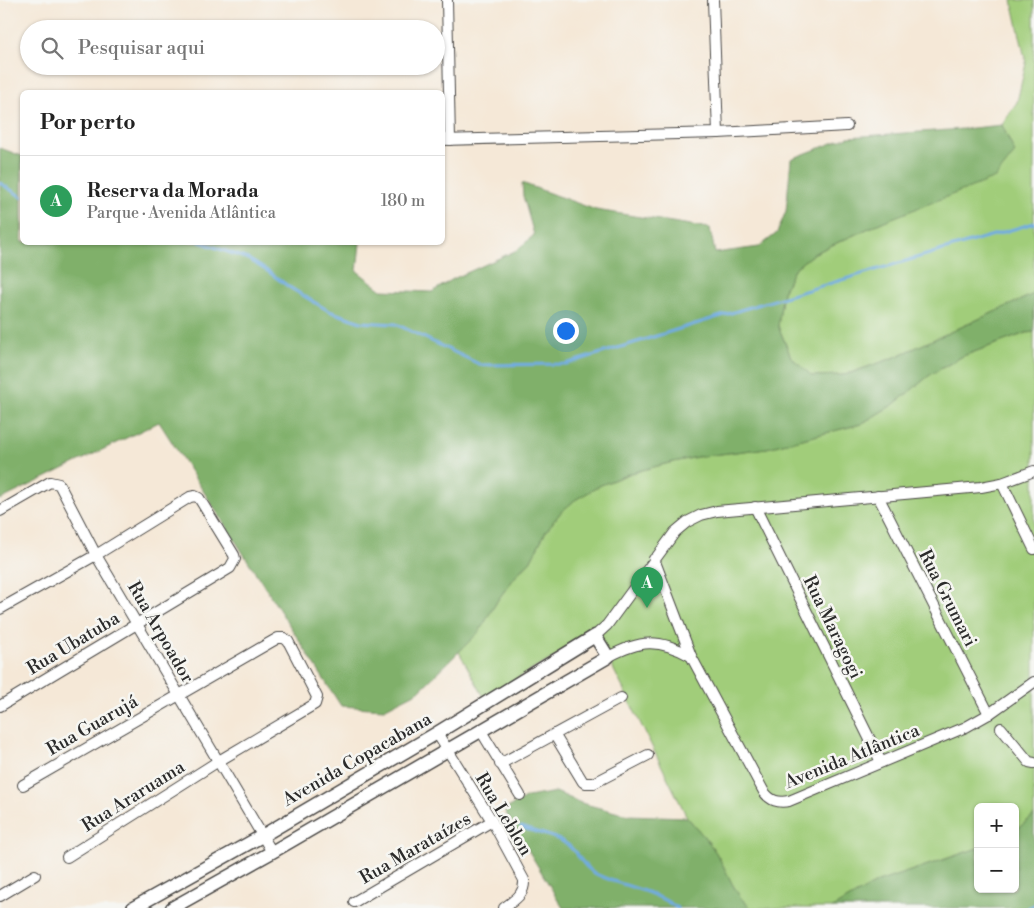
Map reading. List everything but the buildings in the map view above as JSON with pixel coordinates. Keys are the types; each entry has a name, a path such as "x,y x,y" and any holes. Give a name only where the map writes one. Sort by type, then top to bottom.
{"street":[{"path":"447,0 446,140 718,134 847,126"},
{"path":"713,0 718,134"},
{"path":"608,657 595,636 607,625 675,532 687,522 701,515 717,511 755,507 981,487 1002,483 1034,471"},
{"name":"Rua Arpoador","path":"0,511 50,482 58,484 96,555 272,852"},
{"path":"1002,483 1034,549"},
{"name":"Rua Ubatuba","path":"0,706 230,568 234,560 229,547 199,498 195,496 190,497 96,555"},
{"name":"Rua Grumari","path":"878,496 989,714"},
{"name":"Rua Maragogi","path":"755,507 881,762"},
{"path":"0,609 96,555"},
{"name":"Avenida Atlântica","path":"654,559 692,656 764,792 772,800 778,802 789,801 966,727 989,714 1034,682"},
{"name":"Avenida Copacabana","path":"141,906 437,733 595,636"},
{"name":"Rua Guarujá","path":"23,784 278,638 284,638 288,641 317,697 316,702 217,762"},
{"path":"172,908 628,647 660,643 678,648 692,656"},
{"path":"500,764 621,698"},
{"path":"1001,728 1029,762 1034,763"},
{"path":"481,730 520,795"},
{"name":"Rua Leblon","path":"437,733 492,821 524,880 522,893 504,908"},
{"path":"554,734 586,784 594,783 648,755"},
{"name":"Rua Araruama","path":"67,857 217,762"},
{"name":"Rua Marataízes","path":"354,902 492,821"},
{"path":"0,896 35,875"}],"green space":[{"path":"1012,0 1034,0 1034,294 893,358 844,375 811,376 791,357 778,326 783,292 794,269 813,254 882,222 1015,153 1002,125 1017,102 1026,63"},
{"path":"1002,125 1015,153 995,178 882,222 813,254 794,269 783,292 778,326 791,357 812,376 845,375 893,358 1034,294 1034,332 1026,333 963,356 930,375 894,404 861,424 767,448 697,457 631,473 601,485 575,500 561,512 546,531 530,562 519,572 499,598 479,632 419,691 384,709 341,706 159,422 0,500 0,148 20,155 20,245 360,245 357,271 382,290 432,292 453,279 517,250 534,235 523,196 522,183 596,210 710,228 715,253 759,247 777,233 786,211 791,159 848,137"},
{"path":"1034,332 1034,815 1019,828 1019,803 974,803 974,849 878,882 832,908 751,908 736,891 712,847 687,817 596,634 484,697 459,652 479,632 499,598 519,572 530,562 546,531 561,512 575,500 601,485 631,473 697,457 767,448 861,424 894,404 930,375 963,356 1026,333"},
{"path":"556,792 581,803 627,815 687,817 712,847 736,891 751,908 563,908 504,810 527,797"},
{"path":"1034,815 1034,908 832,908 878,882 974,849 974,893 1019,893 1019,828"}],"waterway":[{"path":"0,183 20,196"},
{"path":"208,245 248,259 329,311 361,322 396,324 481,365 566,364 1034,223"},
{"path":"521,827 551,836 568,845 585,865 598,875 659,897 677,908"},
{"path":"1028,908 1034,905"}],"place":[{"name":"Reserva da Morada","path":"647,608"}]}
